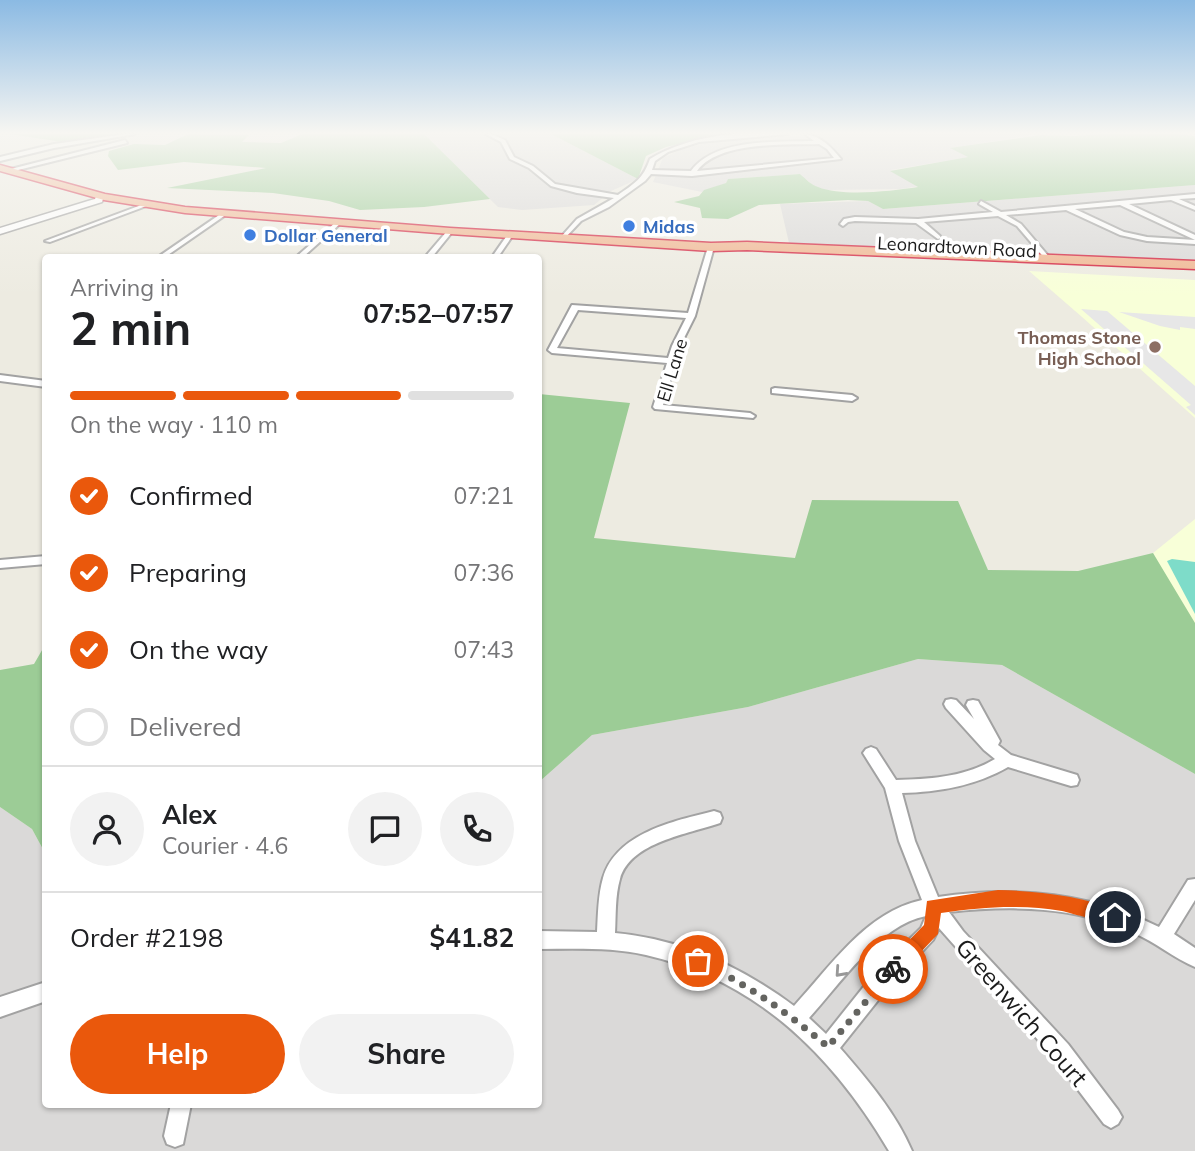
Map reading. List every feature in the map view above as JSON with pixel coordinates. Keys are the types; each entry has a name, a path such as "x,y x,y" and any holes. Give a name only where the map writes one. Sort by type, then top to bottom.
{"highway":[{"name":"Leonardtown Road","path":"71,188 146,205 224,214 563,239 1022,257 1045,263 1195,277"},
{"name":"Leonardtown Road","path":"714,247 731,251 985,266 1045,263"},
{"path":"1045,263 1195,265"}],"street":[{"path":"561,188 619,197"},
{"path":"563,239 579,220 632,188"},
{"path":"0,232 91,203 99,200 100,196"},
{"path":"843,224 846,220 855,219 918,221 1195,196"},
{"path":"1170,197 1195,208"},
{"path":"1119,202 1195,240"},
{"path":"981,203 1019,225 1045,263"},
{"path":"48,241 146,205"},
{"path":"1066,207 1122,234 1147,239 1195,240"},
{"path":"165,254 224,214"},
{"path":"918,221 938,237"},
{"path":"302,254 338,223"},
{"path":"431,254 450,231"},
{"path":"497,254 510,235"},
{"name":"Ell Lane","path":"714,247 691,316 671,360 658,407 750,416"},
{"path":"1022,257 1036,249"},
{"path":"671,360 552,350 575,307 691,316"},
{"path":"0,378 42,383"},
{"path":"775,391 852,398"},
{"path":"0,564 42,560"},
{"path":"951,704 989,746 1006,760 1071,780"},
{"path":"973,705 1006,760"},
{"path":"828,1047 880,982 928,934 935,919 933,906 907,841 892,787 871,753"},
{"path":"892,787 955,783 983,774 1006,760"},
{"path":"605,941 610,882 617,866 626,855 654,837 714,818"},
{"path":"1163,936 1194,886"},
{"path":"796,1019 894,918 914,909 933,906 998,898 1051,901 1088,908 1163,936 1195,958"},
{"name":"Greenwich Court","path":"933,906 957,937 1061,1051 1111,1117"},
{"path":"542,940 605,941 647,946 698,961 755,990 796,1019 850,1070 901,1151"},
{"path":"0,1007 42,992"},
{"path":"175,1136 180,1108"}],"shaded area":[{"path":"478,188 618,188 594,205 522,210 498,207"},
{"path":"681,188 713,188 702,192"},
{"path":"818,188 909,188 900,189 827,190"},
{"path":"1160,188 1195,188 1195,261 789,243 780,204 868,201 883,209"},
{"name":"Thomas Stone High School","path":"1029,271 1195,280 1195,418 1082,317"},
{"path":"1081,309 1107,311 1195,386 1195,415 1186,407 1191,405"},
{"path":"1119,312 1195,317 1195,329 1180,327 1180,330 1160,326"},
{"path":"1195,519 1195,629 1153,553"},
{"path":"1172,559 1195,562 1195,614 1167,561"},
{"path":"918,659 1002,665 1195,774 1195,1151 0,1151 0,807 32,829 42,847 42,1108 542,1108 542,779 592,735 748,707"}],"green space":[{"path":"167,188 479,188 490,199 424,207 360,210 329,201 273,193"},
{"path":"711,188 821,188 841,192 912,188 1160,188 883,209 868,201 848,200 759,205 728,219 702,218 700,208 674,202 699,196 704,190"},
{"path":"542,394 630,403 594,538 795,558 812,500 958,501 988,570 1078,571 1153,553 1195,623 1195,774 1002,665 918,659 748,707 592,735 542,779"},
{"path":"42,650 42,847 32,829 0,807 0,670 34,664"}],"way so far":[{"path":"698,961 735,978 777,1004 828,1047 893,969"}],"place":[{"name":"Midas","path":"629,226"},
{"name":"Dollar General","path":"250,235"},
{"name":"Thomas Stone High School","path":"1155,347"}],"route":[{"path":"893,969 932,928 935,919 933,906 998,898 1029,898 1088,908 1115,917"}]}
